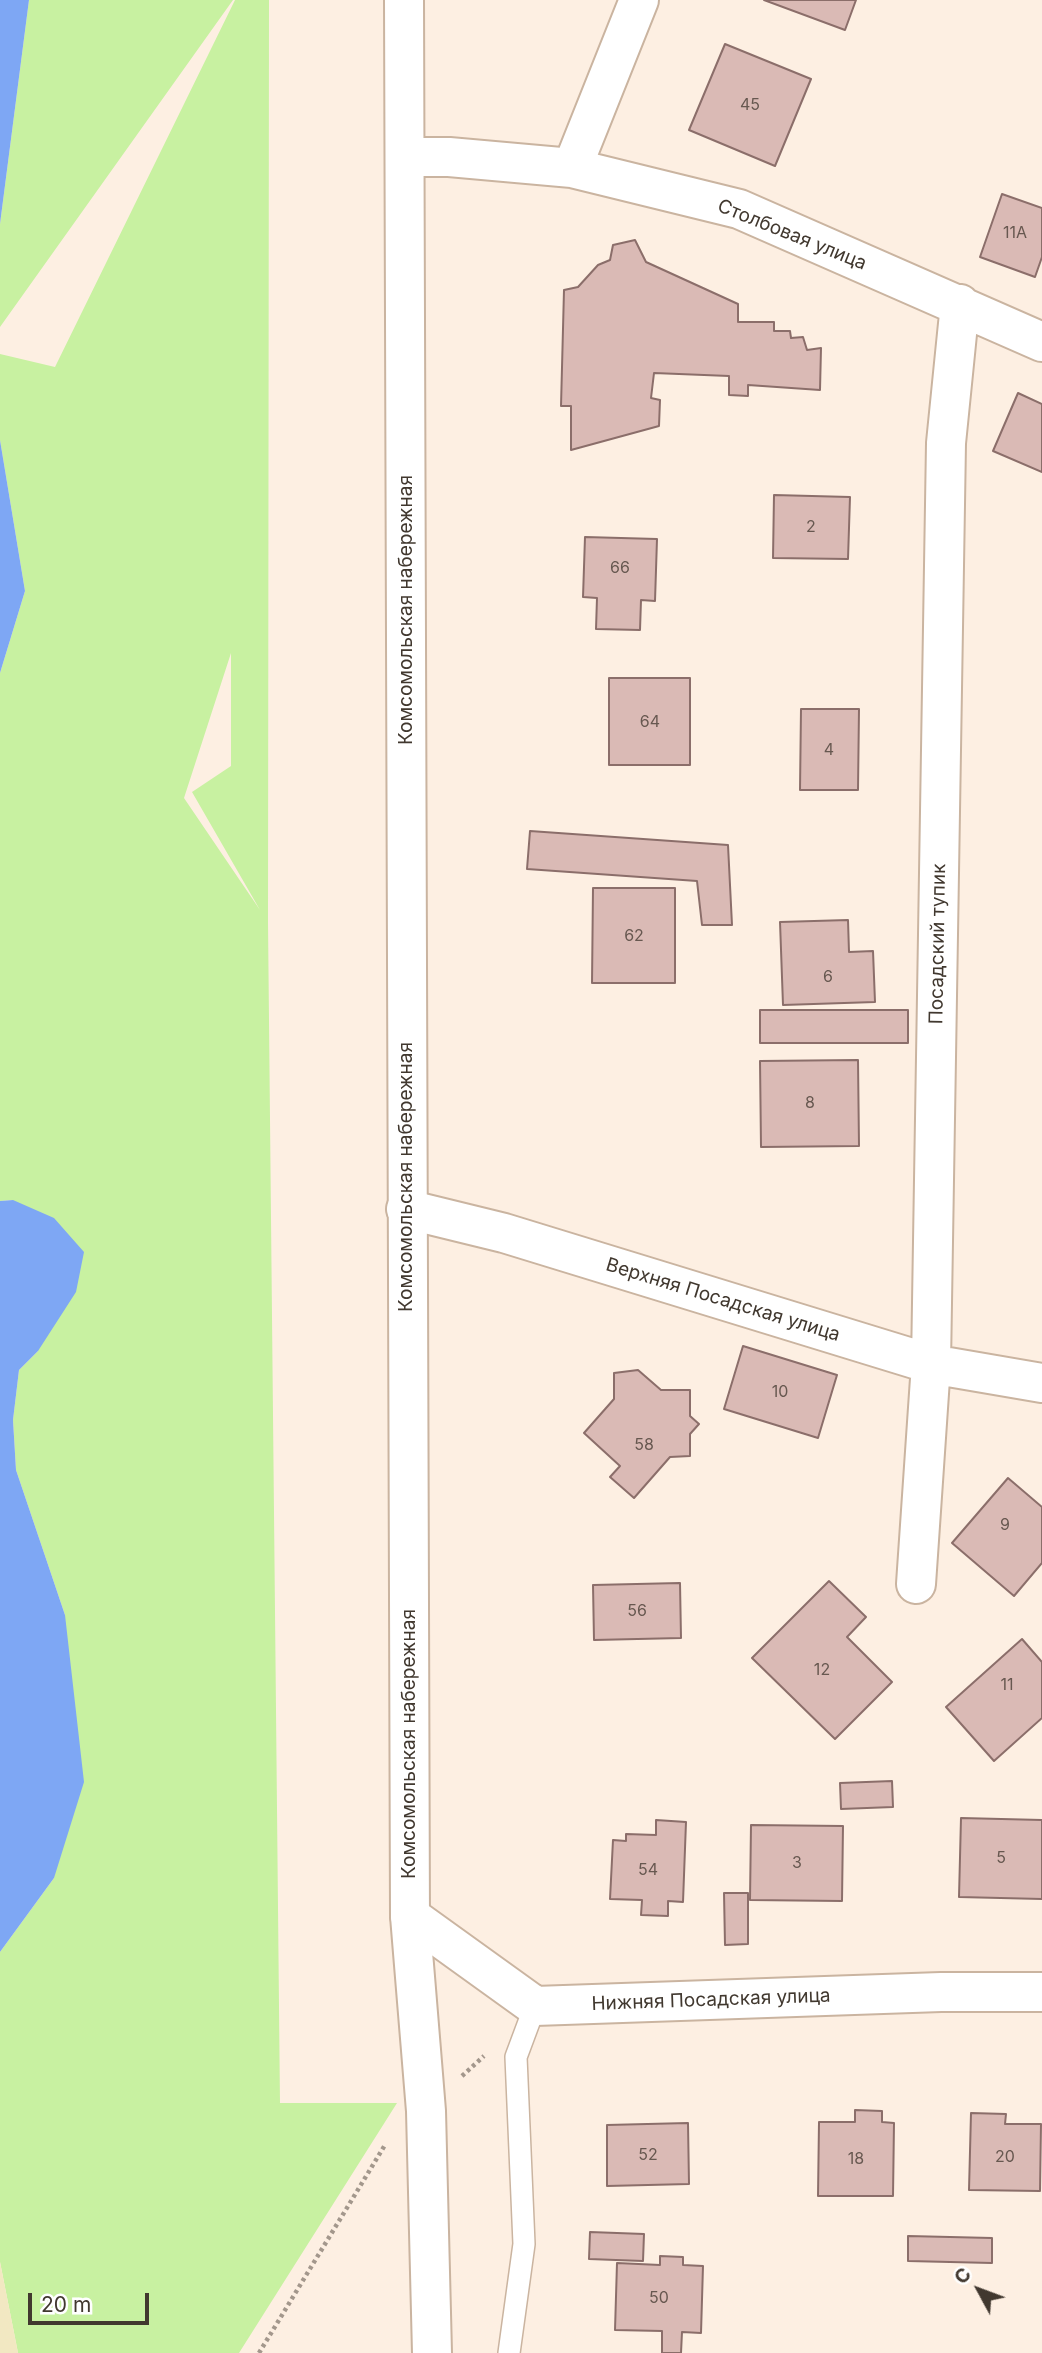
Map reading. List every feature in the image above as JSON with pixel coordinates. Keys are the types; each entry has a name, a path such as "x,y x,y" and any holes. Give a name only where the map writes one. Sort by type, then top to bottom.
{"street":[{"name":"Комсомольская набережная","path":"404,0 410,1916 426,2111 432,2353"},
{"path":"572,168 639,0"},
{"name":"Столбовая улица","path":"405,157 449,157 572,168 739,209 1042,342"},
{"name":"Посадский тупик","path":"916,1584 931,1364 946,443 960,304"},
{"name":"Верхняя Посадская улица","path":"406,1209 504,1233 931,1364 1042,1383"},
{"path":"410,1916 535,2006"},
{"name":"Нижняя Посадская улица","path":"535,2006 927,1993 1042,1993"}],"lane":[{"path":"509,2353 524,2244 516,2057 535,2006"}],"path":[{"path":"426,2111 485,2054"},
{"path":"259,2353 384,2146"}],"green space":[{"path":"29,0 233,0 0,327 0,224"},
{"path":"235,0 269,0 268,922 280,2103 397,2103 239,2353 18,2353 0,2262 0,1952 54,1878 65,1615 16,1470 13,1420 19,1370 38,1351 13,1200 0,1201 0,673 25,591 0,440 0,354 55,367","holes":["231,653 231,766 192,792 260,910 184,798"]}],"sand":[{"path":"0,2262 18,2353 0,2353"}],"water":[{"path":"0,0 29,0 0,224"},
{"path":"0,440 25,591 0,673"},
{"path":"13,1200 54,1218 84,1252 76,1292 38,1351 19,1370 13,1420 16,1470 65,1615 84,1782 54,1878 0,1952 0,1201"}],"building":[{"path":"764,0 856,0 845,30"},
{"path":"725,44 811,79 775,166 689,130"},
{"path":"1002,194 1042,208 1042,257 1035,277 980,257"},
{"path":"635,240 646,262 738,304 738,322 774,322 774,331 790,331 791,338 803,337 807,350 821,348 820,390 748,385 748,396 729,395 729,376 654,373 651,398 660,400 659,426 571,450 571,406 561,406 564,290 578,287 598,265 610,260 613,245"},
{"path":"1018,393 1042,404 1042,472 993,451"},
{"path":"774,495 850,497 848,559 773,558"},
{"path":"585,537 657,539 655,601 641,600 640,630 596,629 597,598 583,597"},
{"path":"609,678 690,678 690,765 609,765"},
{"path":"801,709 859,709 858,790 800,790"},
{"path":"530,831 728,845 732,925 702,925 697,881 527,869"},
{"path":"593,888 675,888 675,983 592,983"},
{"path":"848,920 849,952 873,951 875,1002 783,1005 780,922"},
{"path":"760,1010 908,1010 908,1043 760,1043"},
{"path":"858,1060 859,1146 761,1147 760,1061"},
{"path":"743,1346 837,1375 818,1438 724,1409"},
{"path":"638,1370 661,1390 690,1390 690,1416 699,1424 690,1434 690,1456 670,1457 634,1498 610,1477 620,1466 584,1433 614,1399 614,1373"},
{"path":"1008,1478 1042,1507 1042,1563 1014,1596 952,1543"},
{"path":"829,1581 866,1617 847,1637 892,1682 835,1739 752,1658"},
{"path":"680,1583 681,1638 594,1640 593,1585"},
{"path":"1022,1639 1042,1662 1042,1718 994,1761 946,1707"},
{"path":"892,1781 893,1807 841,1809 840,1783"},
{"path":"961,1818 1042,1820 1042,1899 959,1897"},
{"path":"656,1820 686,1822 683,1902 668,1901 668,1916 641,1915 642,1900 610,1899 613,1840 626,1841 626,1834 656,1835"},
{"path":"751,1825 843,1826 842,1901 750,1900"},
{"path":"724,1893 748,1893 748,1944 725,1945"},
{"path":"855,2110 882,2111 882,2122 894,2123 893,2196 818,2196 819,2122 855,2122"},
{"path":"971,2113 1006,2114 1005,2124 1041,2124 1040,2191 969,2190"},
{"path":"688,2123 689,2184 607,2186 607,2125"},
{"path":"590,2232 644,2234 643,2261 589,2259"},
{"path":"908,2236 992,2238 992,2263 908,2261"},
{"path":"660,2256 683,2257 683,2265 703,2266 701,2333 682,2332 681,2353 662,2353 662,2331 615,2330 617,2263 660,2265"}]}
